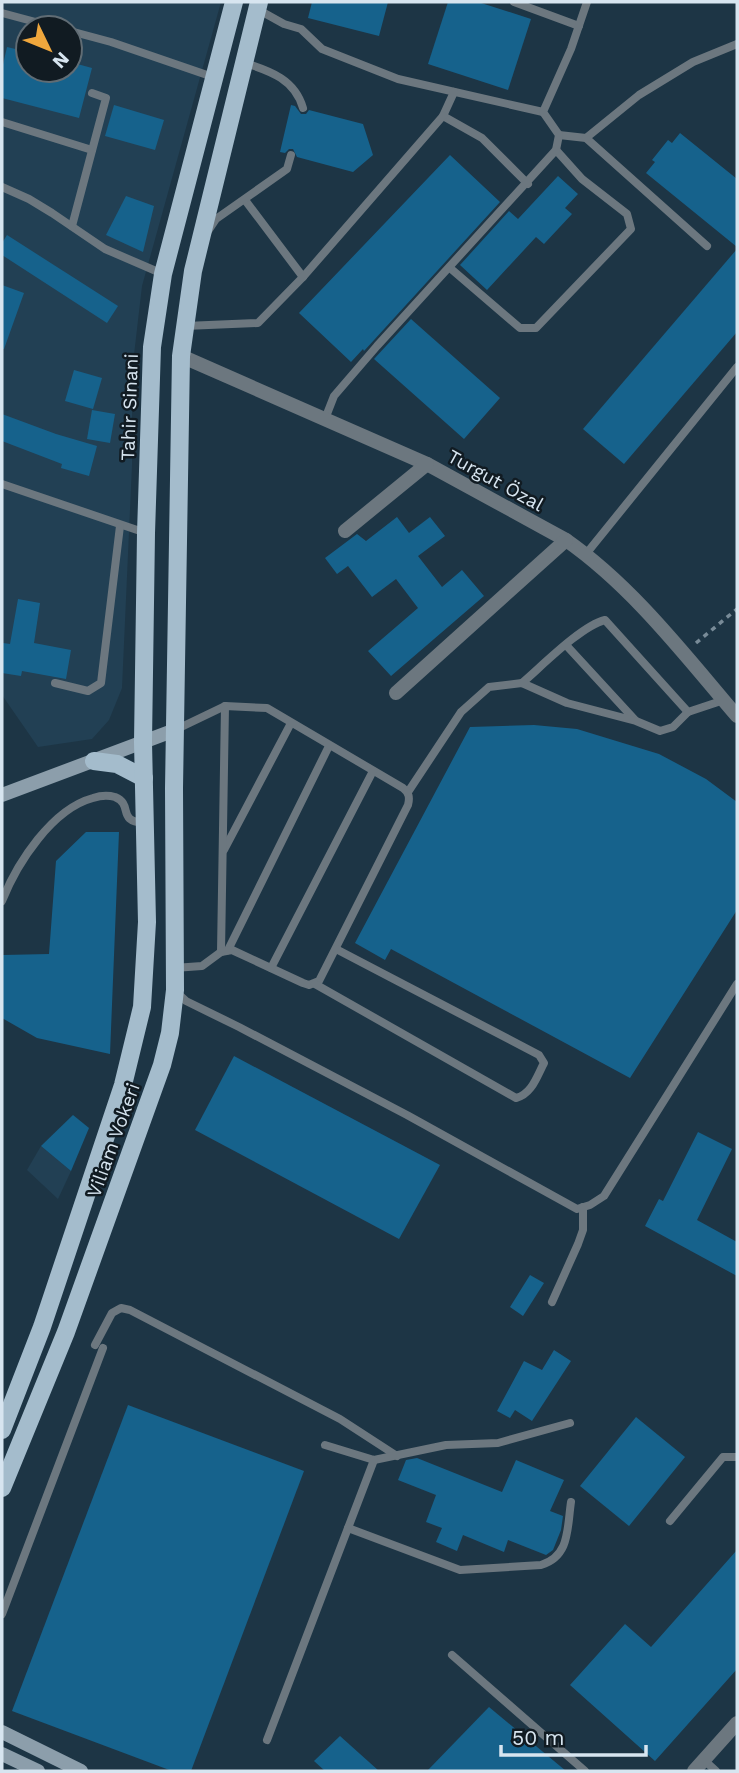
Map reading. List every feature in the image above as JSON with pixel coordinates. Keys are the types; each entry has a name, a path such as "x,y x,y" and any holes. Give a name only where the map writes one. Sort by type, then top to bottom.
{"main road":[{"name":"Tahir Sinani","path":"144,823 146,533 152,347 163,274 234,2"},
{"path":"175,730 181,356 193,271 258,6"},
{"name":"Viliam Vokeri","path":"2,1488 66,1332 162,1065 170,1033 175,990 175,730"},
{"path":"94,761 117,764 144,778"},
{"name":"Viliam Vokeri","path":"2,1430 41,1327 130,1060 142,1007 147,922 144,823"}],"street":[{"name":"Turgut Özal","path":"181,356 427,464 566,540 586,554 638,603 684,652 737,716"},
{"path":"345,531 427,464"},
{"path":"396,693 566,540"},
{"path":"2,795 175,730"},
{"path":"705,1768 737,1723"},
{"path":"2,1732 81,1771"},
{"path":"2,1754 38,1771"}],"lane":[{"path":"514,2 579,26"},
{"path":"543,112 587,2"},
{"path":"258,6 285,24 301,29 322,49 398,79 543,112 559,135 556,150 528,184 377,346 334,397 325,419"},
{"path":"84,35 213,77"},
{"path":"586,138 650,88 693,62 737,44"},
{"path":"245,63 268,70 287,82 299,96 303,108"},
{"path":"185,326 258,323 303,277 443,116 454,92"},
{"path":"72,226 106,98 92,93"},
{"path":"443,116 482,138 528,184"},
{"path":"2,122 92,150"},
{"path":"559,135 586,138 707,246"},
{"path":"450,268 520,328 536,328 631,229 626,214 582,179 556,150"},
{"path":"200,242 216,219 287,169 291,155"},
{"path":"2,187 29,199 105,249 163,274"},
{"path":"245,200 303,277"},
{"path":"586,554 737,367"},
{"path":"2,484 146,533"},
{"path":"55,683 89,691 101,683 120,526"},
{"path":"522,683 566,645 605,620 688,712"},
{"path":"566,645 636,721"},
{"path":"315,984 323,976 408,805 408,792 461,712 489,687 522,683 567,703 636,721 660,732 666,731 688,712 724,700"},
{"path":"224,951 222,853 225,706"},
{"path":"175,730 225,706 267,708 408,792"},
{"path":"222,853 291,723"},
{"path":"174,968 202,966 224,951 329,746"},
{"path":"271,968 373,771"},
{"path":"2,901 33,847 56,818 78,802 101,796 114,797 124,804 128,820 144,823"},
{"path":"224,951 236,951 303,983 315,984 516,1098 529,1090 544,1063 539,1055 336,949"},
{"path":"175,990 186,1001 407,1115 577,1209 604,1196 737,984"},
{"path":"552,1302 583,1230 583,1207"},
{"path":"2,1615 112,1312 121,1308 130,1310 340,1419 397,1456"},
{"path":"325,1445 374,1461 446,1446 498,1443 570,1423"},
{"path":"670,1521 723,1457 737,1457"},
{"path":"267,1740 374,1461"},
{"path":"348,1528 460,1570 541,1565 553,1561 563,1551 571,1502"},
{"path":"452,1655 585,1771"}],"path":[{"path":"684,652 737,609"}],"shaded area":[{"path":"2,2 221,2 142,286 132,372 132,465 122,688 109,720 92,739 38,747 2,695"},
{"path":"41,1146 71,1171 58,1199 27,1170"}],"building":[{"path":"312,2 388,2 379,36 308,18"},
{"path":"448,2 478,2 531,19 508,90 428,64"},
{"path":"7,47 14,49 14,84 84,84 84,66 92,68 79,118 2,98 2,69"},
{"path":"114,105 164,120 155,150 105,136"},
{"path":"291,105 301,114 306,114 309,110 363,124 373,155 353,172 297,157 293,149 280,152"},
{"path":"680,133 737,179 737,247 646,173 655,162 652,160 668,140 672,143"},
{"path":"450,155 500,202 351,362 299,313"},
{"path":"558,176 578,194 565,208 572,214 544,244 536,237 487,290 460,265 509,211 518,219"},
{"path":"126,196 154,206 143,252 106,235"},
{"path":"7,235 118,306 107,323 2,255 2,243"},
{"path":"737,249 737,332 624,464 583,429"},
{"path":"2,285 24,293 4,349 2,349"},
{"path":"411,319 500,398 464,439 374,359"},
{"path":"74,370 102,378 93,409 65,401"},
{"path":"92,410 115,414 110,443 87,439"},
{"path":"2,414 97,446 89,476 61,468 62,464 2,441"},
{"path":"397,517 409,533 430,517 445,536 418,556 442,587 462,570 484,596 391,676 368,651 418,608 396,579 372,597 348,566 337,574 325,558 357,534 366,541"},
{"path":"18,599 40,603 34,643 71,650 66,679 22,671 21,676 2,673 3,643 10,644"},
{"path":"534,725 577,729 659,754 706,779 737,802 737,910 630,1078 391,949 385,960 355,943 470,727"},
{"path":"86,832 119,832 110,1054 37,1038 2,1018 3,955 49,954 56,861"},
{"path":"234,1056 440,1165 399,1239 195,1130"},
{"path":"73,1115 89,1128 71,1171 41,1146"},
{"path":"698,1132 732,1149 697,1220 737,1242 737,1276 645,1226 659,1199 663,1201"},
{"path":"530,1275 544,1283 523,1316 510,1307"},
{"path":"554,1350 571,1361 532,1421 515,1410 510,1418 497,1411 524,1361 542,1370"},
{"path":"128,1405 304,1471 191,1771 172,1771 12,1711"},
{"path":"636,1417 685,1457 629,1526 580,1486"},
{"path":"417,1458 502,1492 516,1460 564,1480 550,1511 563,1516 553,1550 546,1555 508,1540 504,1552 463,1535 457,1551 436,1542 442,1528 426,1522 436,1495 398,1480 406,1460"},
{"path":"737,1550 737,1669 655,1761 570,1685 625,1624 651,1647"},
{"path":"489,1707 566,1771 427,1771"},
{"path":"340,1736 379,1771 325,1771 314,1761"}]}
